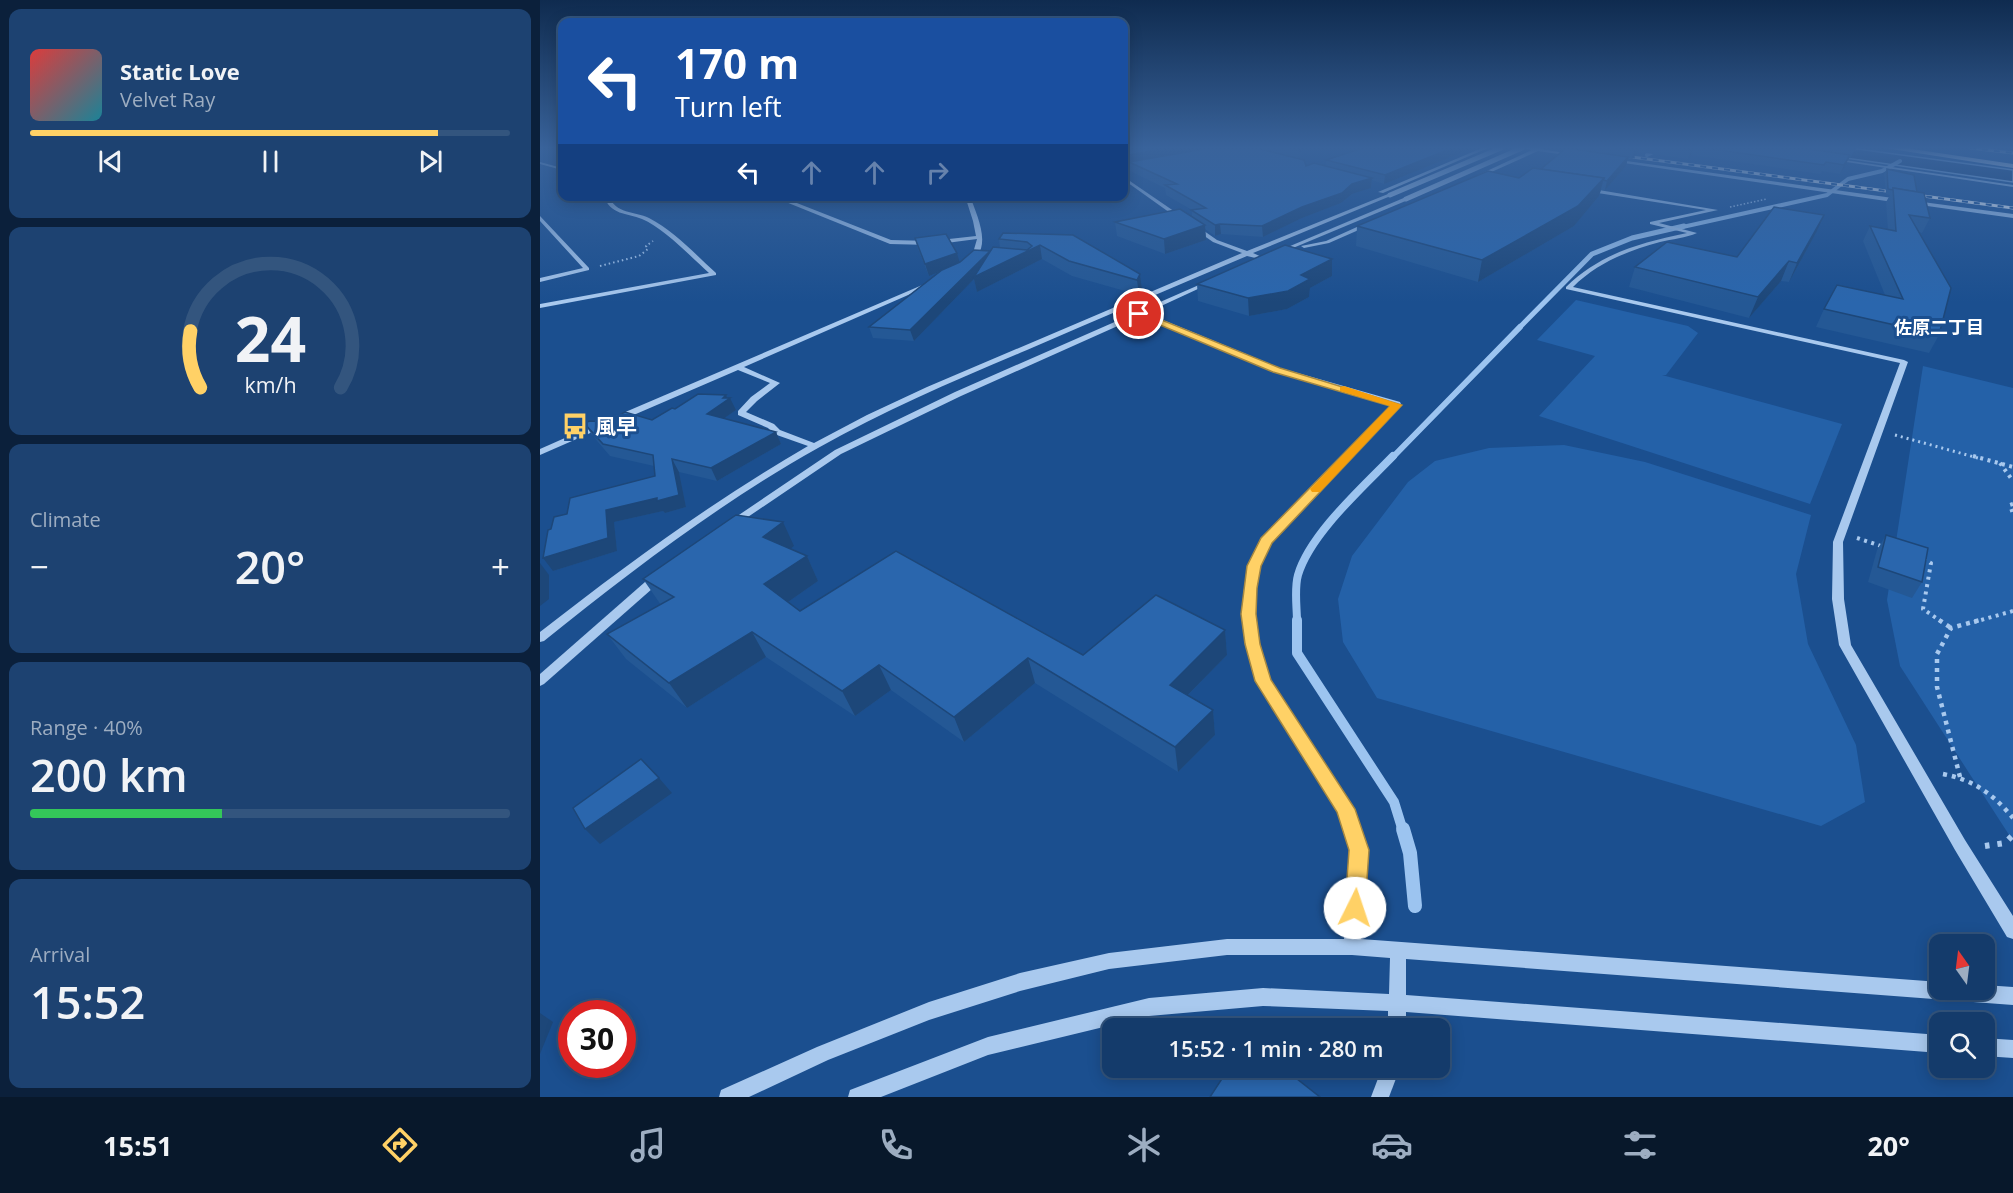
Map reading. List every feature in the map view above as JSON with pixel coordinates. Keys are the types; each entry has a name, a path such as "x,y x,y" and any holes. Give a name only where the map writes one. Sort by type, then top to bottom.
{"street":[{"path":"1155,199 1215,241 1262,259"},
{"path":"540,638 630,566 814,446 941,384 1373,199"},
{"path":"1252,264 1406,199"},
{"path":"1643,199 1715,210"},
{"path":"1888,199 2013,216"},
{"path":"540,306 714,274 646,219 630,215 613,207 607,201"},
{"path":"786,201 890,242 924,243 980,237"},
{"path":"960,269 980,250 980,237 969,201"},
{"path":"1715,210 1652,223 1694,233 1640,245 1611,257 1577,277 1568,288 1904,363 1838,542 1838,599 1845,645 1960,845 2013,931"},
{"path":"540,218 587,268 540,280"},
{"path":"1280,251 1327,242 1378,219"},
{"path":"976,256 987,257"},
{"path":"723,530 838,452 958,394 1221,277"},
{"path":"540,452 935,282"},
{"path":"1139,314 1277,370 1397,405 1266,541 1254,566 1248,614 1263,681 1345,809 1359,850 1352,947"},
{"path":"738,367 776,383 754,399 741,413 771,426 777,432 814,446"},
{"path":"540,681 666,570"},
{"path":"729,1097 822,1053 929,1011 1031,980 1109,961 1227,947 1352,947 2013,996"},
{"path":"1397,1018 1398,951"},
{"path":"857,1097 988,1046 1149,1007 1263,997 1398,1004 1929,1043"},
{"path":"1995,1048 2013,1049"},
{"path":"1380,1097 1387,1078"}],"path":[{"path":"1715,210 1765,199"},
{"path":"587,268 639,256 648,249 646,246 663,233"},
{"path":"1879,431 2013,466"},
{"path":"2000,463 2013,481"},
{"path":"2013,504 2010,505 2013,514"},
{"path":"1841,533 1892,549"},
{"path":"1921,560 1930,563 1923,609 1951,628"},
{"path":"1960,777 1937,687 1937,654 1951,628 2013,611"},
{"path":"1919,774 1960,777 1980,784 2000,800 2013,818"},
{"path":"1960,845 1985,846 2005,843 2013,835"}],"shaded area":[{"path":"1576,300 1688,326 1698,333 1666,375 1662,375 1842,424 1810,504 1539,416 1595,356 1537,340"},
{"path":"1923,366 2013,388 2013,841 1900,666 1887,600"},
{"path":"1564,445 1645,462 1811,515 1796,574 1808,644 1856,745 1865,802 1821,826 1377,698 1343,642 1338,599 1352,556 1408,482 1435,461 1489,448"}],"building":[{"path":"1190,199 1324,199 1262,226 1215,225 1191,210 1206,208"},
{"path":"1421,199 1584,199 1578,206 1482,260 1357,226"},
{"path":"1894,199 1925,199 1930,218 1909,215 1951,288 1939,335 1824,309 1837,285 1903,299 1870,226 1896,231"},
{"path":"1774,207 1824,215 1797,263 1789,261 1758,297 1635,267 1667,242 1737,257"},
{"path":"1180,209 1205,225 1164,239 1115,222"},
{"path":"1003,233 1073,235 1140,274 1137,280 1069,261 1040,245 974,277 993,247 1027,250 1032,246 1027,242 999,239"},
{"path":"946,234 957,253 925,264 915,238"},
{"path":"1285,245 1332,259 1301,275 1310,279 1288,291 1248,298 1197,284"},
{"path":"974,250 990,251 910,330 869,327 942,270 960,262"},
{"path":"698,394 726,395 723,398 730,398 707,414 776,432 711,468 672,459 679,495 606,510 608,538 543,558 548,530 551,529 554,517 567,514 570,498 655,476 653,455 603,444 584,423 606,422 625,412 652,420"},
{"path":"736,515 783,522 763,537 807,556 764,584 800,611 896,551 1083,655 1156,595 1225,630 1170,685 1213,710 1175,747 1028,658 954,717 879,665 842,691 752,632 669,683 607,634 674,597 643,579"},
{"path":"1886,535 1928,548 1922,582 1878,567"},
{"path":"641,759 659,778 585,829 573,808"},
{"path":"1222,1078 1296,1078 1320,1097 1210,1097"}],"waterway":[{"path":"1678,228 1808,199"},
{"path":"1518,329 1592,254 1632,238 1684,226"},
{"path":"1392,458 1520,327"},
{"path":"1297,622 1297,580 1304,559 1325,528 1393,456"},
{"path":"1297,622 1297,653 1394,802 1403,831"},
{"path":"1403,829 1410,853 1415,906"}],"railway":[{"path":"1947,199 2013,208"}],"slow traffic":[{"path":"1316,489 1397,405 1344,389"}],"place":[{"name":"風早","path":"575,426"}],"district":[{"name":"佐原二丁目","path":"1939,327"}],"route":[{"path":"1139,314 1277,370 1397,405 1266,541 1254,566 1250,588 1248,614 1263,681 1345,809 1359,850 1355,908"}]}
